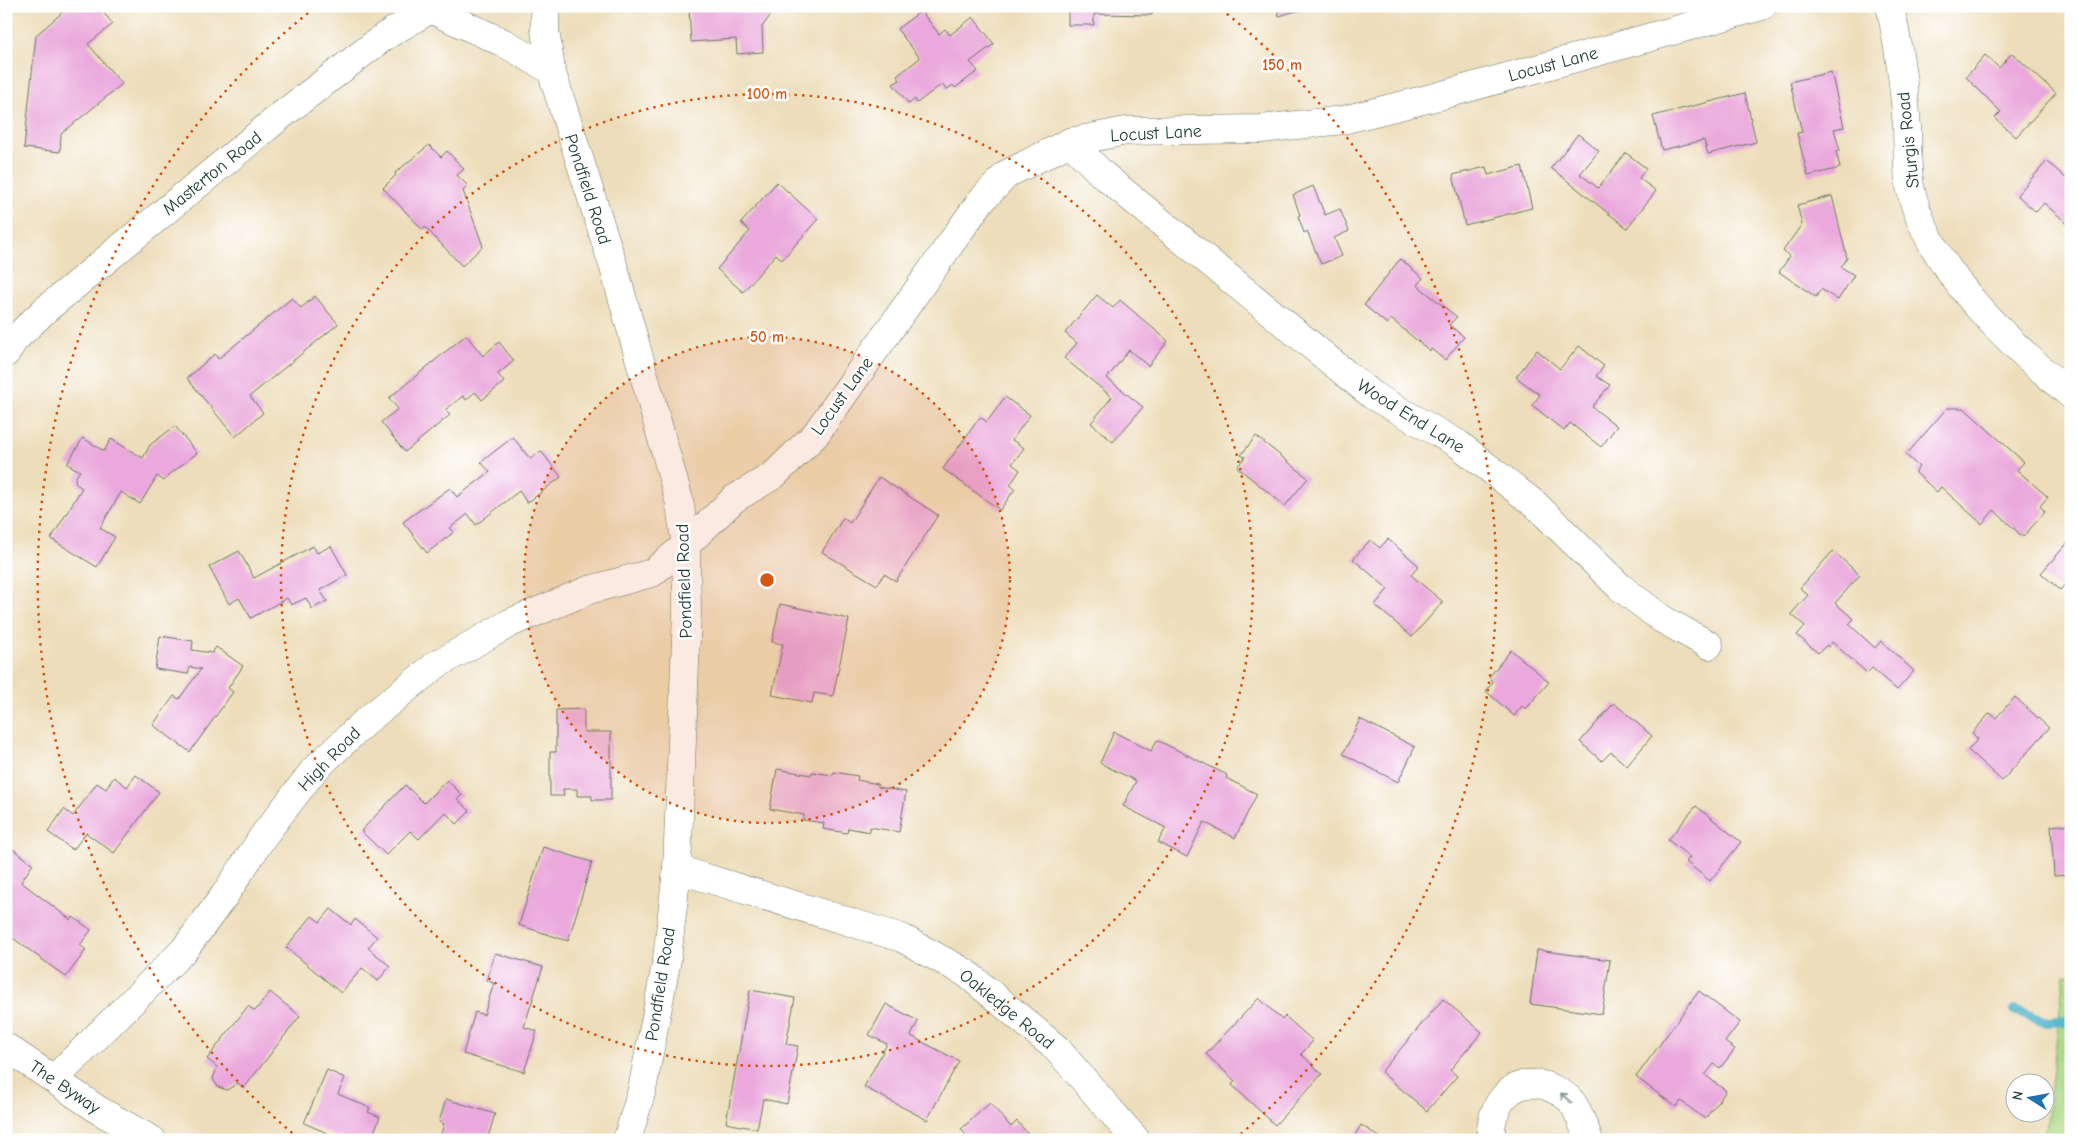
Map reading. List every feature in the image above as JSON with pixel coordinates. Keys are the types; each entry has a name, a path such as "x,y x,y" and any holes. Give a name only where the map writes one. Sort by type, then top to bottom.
{"street":[{"name":"Pondfield Road","path":"545,6 545,30 551,70 614,268 679,500 686,545 688,612 677,869 667,959 642,1090 627,1140"},
{"name":"Locust Lane","path":"686,545 734,499 774,475 815,435 980,202 1007,174 1070,142 1126,131 1261,129 1343,120 1439,96 1762,6"},
{"name":"Sturgis Road","path":"1890,6 1897,37 1911,191 1926,232 1957,284 1998,330 2071,395"},
{"name":"Masterton Road","path":"9,342 45,310 283,114 385,36 434,8 504,43 551,70"},
{"name":"Wood End Lane","path":"1070,142 1102,174 1372,395 1458,444 1536,505 1620,587 1662,619 1709,645"},
{"name":"High Road","path":"54,1079 184,950 224,896 264,835 314,770 366,721 436,665 510,623 589,590 652,574 686,545"},
{"name":"Oakledge Road","path":"677,869 902,938 966,973 1056,1048 1136,1140"},
{"name":"The Byway","path":"6,1047 100,1111 152,1140"},
{"path":"1491,1140 1492,1117 1497,1105 1508,1091 1531,1084 1544,1085 1559,1092 1572,1102 1589,1140"}],"green space":[{"path":"2064,974 2071,975 2071,1140 2045,1140 2047,1124 2054,1124 2053,1074"}],"building":[{"path":"70,6 98,6 113,24 88,44 122,84 61,134 60,152 24,148 36,35"},
{"path":"710,6 777,6 762,27 763,52 737,54 736,39 691,42 689,8"},
{"path":"1068,6 1153,6 1152,15 1094,14 1094,25 1068,25"},
{"path":"1277,6 1310,6 1310,7 1279,16"},
{"path":"921,11 939,34 945,29 950,35 973,17 994,44 970,62 978,71 955,88 953,85 946,90 942,84 917,103 915,99 909,104 893,84 900,80 897,76 920,58 897,29"},
{"path":"2012,53 2056,93 2016,137 1995,118 2001,112 1966,77 1985,55 1999,68"},
{"path":"1831,72 1844,127 1834,129 1840,151 1836,151 1840,168 1808,176 1797,133 1802,132 1790,82"},
{"path":"1745,93 1756,142 1708,154 1704,140 1662,150 1653,116"},
{"path":"1578,134 1599,151 1580,174 1598,188 1626,153 1646,168 1639,178 1656,191 1627,228 1551,168"},
{"path":"429,145 441,157 447,151 464,169 457,175 468,186 463,191 483,246 462,266 425,227 423,230 383,188 396,175 395,173"},
{"path":"2047,161 2071,183 2071,227 2044,203 2036,212 2017,195"},
{"path":"1522,166 1532,208 1465,225 1453,175 1486,167 1488,175"},
{"path":"777,182 818,219 782,260 776,254 743,292 717,269 750,231 741,223"},
{"path":"1313,186 1325,215 1340,209 1349,231 1334,238 1342,256 1321,264 1307,231 1304,233 1293,195"},
{"path":"1832,196 1847,258 1841,267 1854,275 1838,300 1821,289 1816,297 1779,272 1790,256 1783,251 1802,224 1797,205"},
{"path":"1400,259 1423,278 1417,285 1457,317 1449,325 1464,337 1445,360 1431,349 1430,351 1391,319 1387,324 1364,305"},
{"path":"1097,295 1113,308 1120,300 1168,341 1148,366 1129,350 1107,378 1143,407 1113,442 1091,423 1112,397 1064,358 1077,343 1065,333"},
{"path":"315,296 338,324 250,396 263,413 235,437 187,378 215,354 218,359 292,298 301,308"},
{"path":"466,335 483,356 499,342 514,361 498,374 504,382 482,400 475,392 466,400 463,396 445,410 450,415 405,452 381,422 398,409 389,398"},
{"path":"1579,346 1604,366 1596,376 1610,385 1592,407 1617,426 1601,447 1570,423 1564,431 1532,405 1540,395 1516,377 1537,350 1560,369"},
{"path":"1005,397 1030,415 1012,440 1024,448 1012,464 1020,470 1010,485 1015,489 1000,510 943,469 980,417 987,422"},
{"path":"1947,408 1964,408 2024,462 2017,470 2048,497 2040,506 2045,512 2023,537 1994,510 1982,524 1941,487 1937,492 1915,472 1919,467 1906,455"},
{"path":"175,426 197,453 164,481 157,476 140,504 121,492 100,528 115,537 97,567 51,539 82,488 76,484 75,478 80,471 67,464 83,438 104,451 111,439 143,458 150,445"},
{"path":"1256,436 1308,478 1285,506 1237,467 1245,457 1241,455"},
{"path":"513,437 530,459 541,451 561,477 527,503 519,491 476,525 468,514 450,528 454,532 427,553 403,522 450,488 457,497 490,472 481,462"},
{"path":"879,477 938,515 896,581 884,574 877,585 822,552 843,518 850,523"},
{"path":"1388,539 1419,566 1411,575 1443,602 1412,637 1375,605 1388,589 1353,559 1370,540 1380,548"},
{"path":"2071,539 2071,579 2060,590 2041,573"},
{"path":"313,546 317,553 331,546 347,575 320,590 327,601 312,609 306,598 291,605 287,598 251,618 239,598 229,604 209,567 239,551 254,578"},
{"path":"1833,551 1860,575 1835,603 1854,619 1849,624 1875,648 1881,641 1914,671 1897,690 1872,668 1867,673 1832,642 1829,647 1827,645 1818,653 1797,635 1805,626 1791,614 1808,595 1800,588"},
{"path":"780,604 849,619 833,696 814,693 812,703 772,695 783,644 772,642"},
{"path":"160,636 193,641 192,650 212,653 216,647 243,666 228,688 233,692 190,752 153,725 174,696 179,699 201,669 190,667 188,674 155,669"},
{"path":"1511,650 1549,682 1526,709 1522,706 1514,716 1486,691 1493,682 1489,677"},
{"path":"2015,697 2049,728 2002,781 1968,750 1978,739 1972,733 1990,713 1996,718"},
{"path":"1614,703 1652,736 1627,766 1611,752 1602,761 1580,742"},
{"path":"584,709 584,732 611,732 611,800 592,800 592,796 577,796 577,789 563,789 564,796 550,796 550,752 556,752 556,710"},
{"path":"1360,719 1415,747 1398,782 1343,754"},
{"path":"1114,732 1151,751 1157,740 1227,775 1226,778 1257,794 1235,838 1204,822 1187,857 1158,842 1166,828 1123,806 1136,781 1100,763"},
{"path":"777,769 811,775 812,772 833,775 834,772 858,776 857,780 878,784 878,787 906,792 899,832 870,827 870,832 848,828 847,833 823,829 824,823 803,820 804,815 770,809"},
{"path":"136,775 159,792 114,853 86,833 73,850 48,832 64,809 73,816 97,783 106,789 114,777 127,787"},
{"path":"447,780 462,795 457,799 470,811 457,824 445,812 419,839 410,831 386,855 361,831 405,785 424,803"},
{"path":"1696,806 1741,842 1710,881 1686,862 1690,857 1668,840"},
{"path":"2071,824 2071,875 2054,876 2051,826"},
{"path":"6,844 33,864 21,882 71,920 73,917 91,930 80,945 86,950 66,977 6,933"},
{"path":"543,847 592,862 568,941 519,925"},
{"path":"331,909 351,925 355,919 377,937 368,948 390,966 378,981 362,968 341,993 286,947 312,916 320,922"},
{"path":"1537,950 1610,960 1602,1014 1530,1004"},
{"path":"495,953 543,967 524,1027 537,1031 524,1072 463,1054 475,1012 484,1015 494,983 487,981"},
{"path":"750,990 795,998 786,1044 798,1046 787,1104 763,1099 757,1129 726,1123"},
{"path":"1699,991 1740,1022 1725,1042 1735,1049 1720,1068 1714,1064 1705,1075 1726,1091 1705,1119 1681,1101 1676,1107 1636,1077"},
{"path":"270,992 300,1016 244,1088 238,1083 227,1090 218,1087 213,1079 217,1067 207,1059 248,1006 255,1011"},
{"path":"1259,998 1282,1020 1285,1016 1313,1041 1301,1054 1322,1074 1275,1125 1232,1085 1235,1081 1206,1054"},
{"path":"1443,999 1482,1032 1450,1070 1457,1076 1427,1111 1381,1072"},
{"path":"886,1004 918,1021 911,1036 959,1061 927,1120 864,1087 887,1044 869,1035"},
{"path":"327,1070 345,1078 338,1094 370,1108 368,1112 380,1117 371,1140 343,1140 304,1123"},
{"path":"446,1099 495,1114 487,1140 439,1140 444,1124 439,1122"},
{"path":"990,1103 1011,1127 1017,1121 1033,1140 970,1140 961,1129"},
{"path":"1361,1125 1384,1140 1352,1140"}],"waterway":[{"path":"2014,1010 2047,1022 2062,1021 2071,1024"}]}
